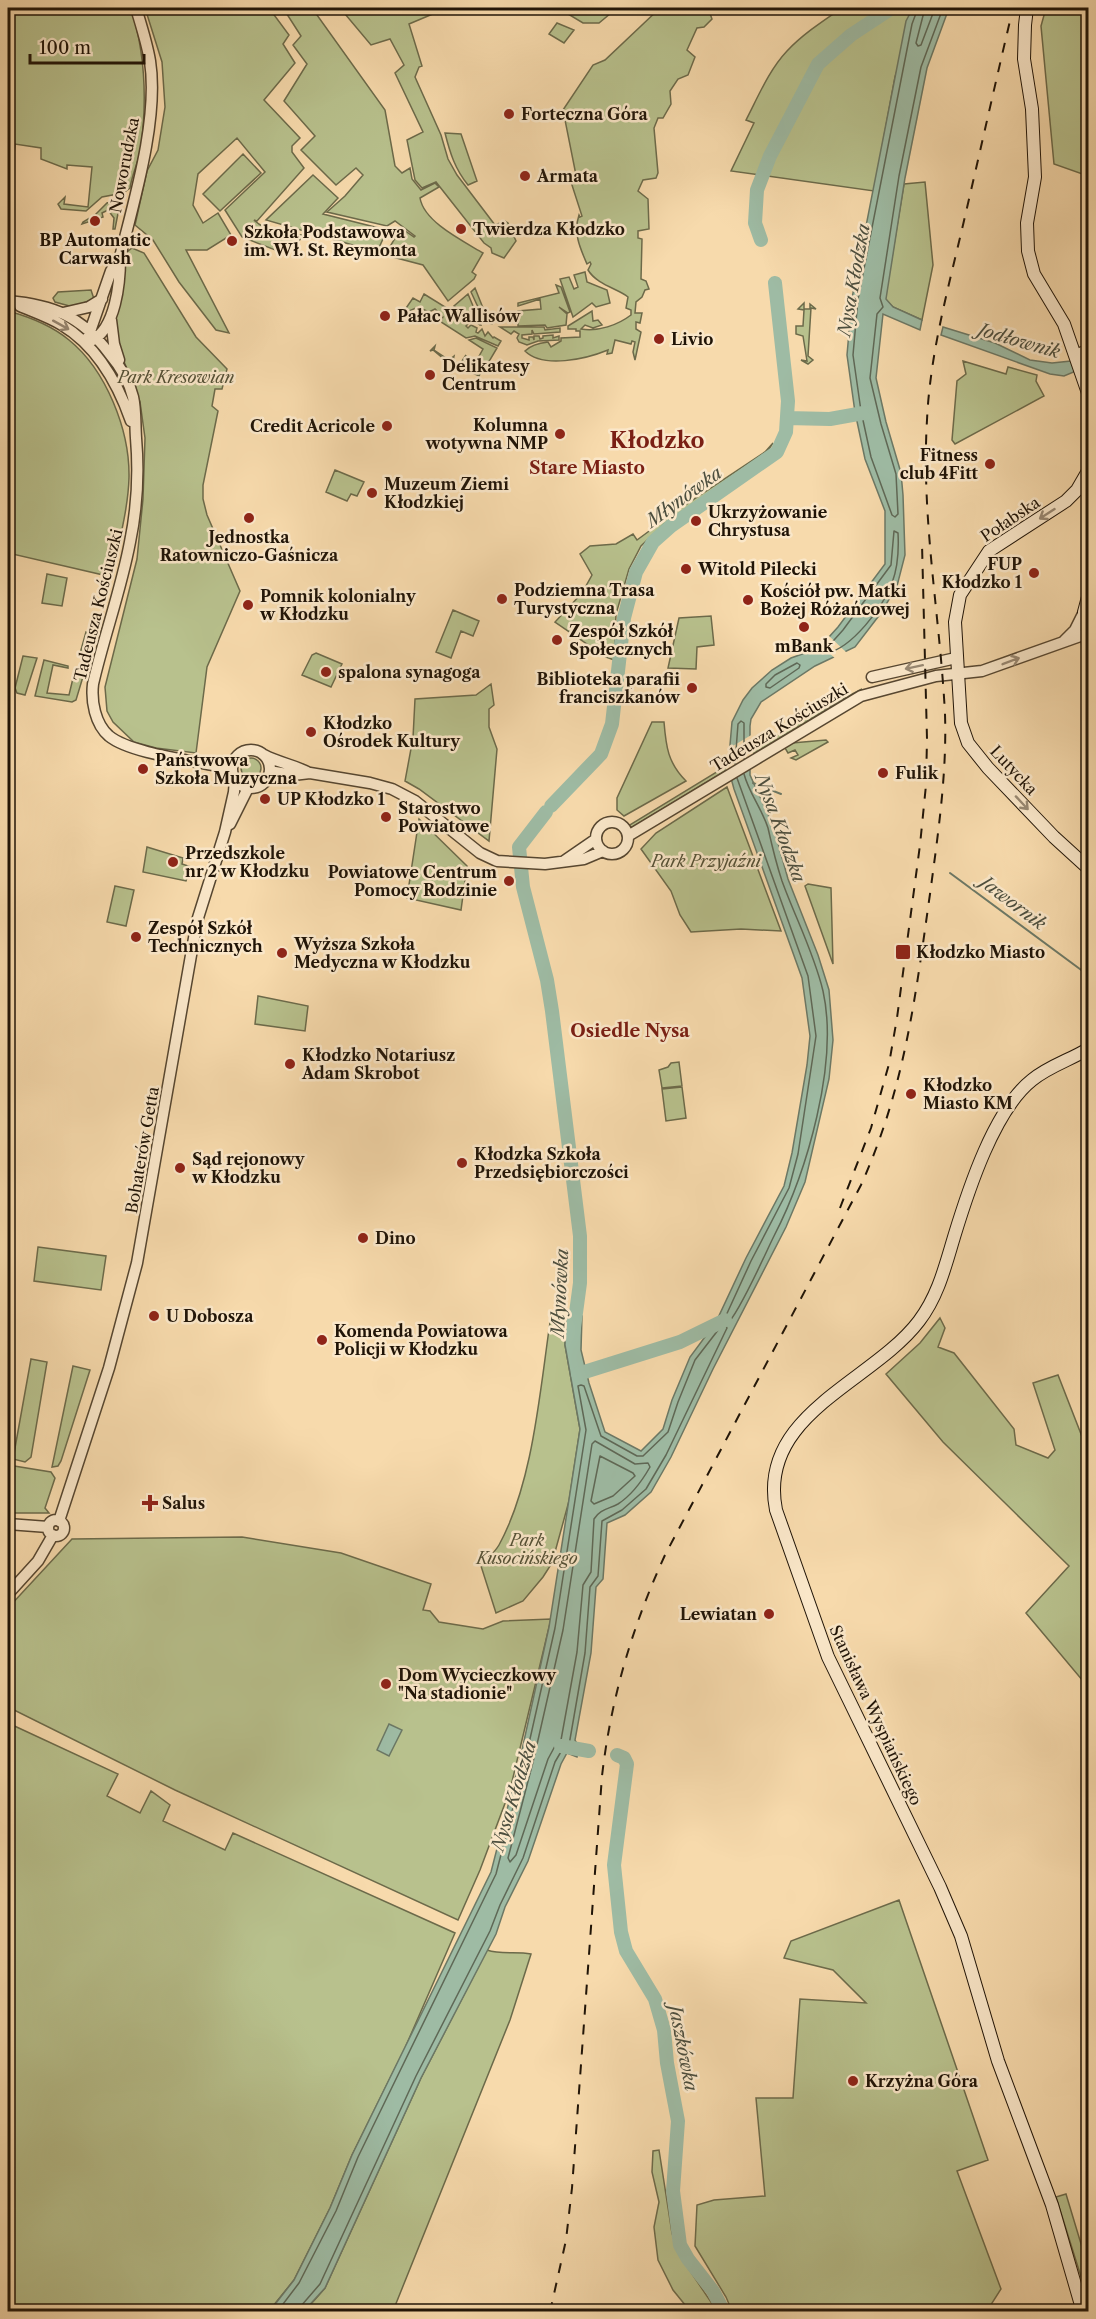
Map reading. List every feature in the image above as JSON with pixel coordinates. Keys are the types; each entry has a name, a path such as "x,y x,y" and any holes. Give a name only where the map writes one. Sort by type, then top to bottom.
{"main road":[{"path":"1028,8 1024,40 1025,72 1032,109 1035,177 1027,223 1028,251 1034,274 1062,320 1087,388"},
{"name":"Połabska","path":"957,674 957,606 960,595 985,556 995,547 1059,507 1083,488 1089,471"},
{"path":"1087,639 1084,612 1089,597"},
{"name":"Lutycka","path":"957,674 962,730 972,750 1054,837 1089,868"},
{"name":"Stanisława Wyspiańskiego","path":"1083,2312 1052,2205 998,2061 961,1936 940,1887 828,1658 776,1510 774,1489 782,1451 800,1425 815,1409 893,1348 929,1307 941,1281 978,1170 997,1127 1012,1102 1032,1080 1089,1049"}],"street":[{"name":"Noworudzka","path":"86,343 94,335 107,328 111,318 120,273 120,257 143,160 150,107 150,62 136,8"},
{"name":"Noworudzka","path":"94,335 111,272 120,257"},
{"path":"63,313 89,307 102,299"},
{"name":"Tadeusza Kościuszki","path":"136,436 115,382 86,343 61,324 8,301 38,305 76,320 94,335 123,372 134,399 136,436 137,473 134,524 93,684 93,707 106,734 121,742 143,750 217,766 235,779"},
{"path":"111,318 114,344 123,372"},
{"path":"1077,361 1089,350"},
{"path":"1064,641 1075,630 1084,612"},
{"name":"Tadeusza Kościuszki","path":"628,836 848,702 877,690 936,676 982,671 1064,641 1087,639"},
{"path":"872,677 956,658"},
{"path":"310,773 293,775 276,772 268,776 260,785 248,788 235,779 232,770 235,759 240,753 249,750 257,751 278,762 310,773 370,783 402,793 480,853 504,862 533,864 564,861 584,859 603,851 612,854 620,851 626,844 628,836 624,828 614,822 600,828 596,838 564,861"},
{"path":"264,755 270,766 268,776"},
{"path":"217,766 235,759"},
{"name":"Bohaterów Getta","path":"50,1531 59,1535 63,1530 59,1521 125,1315 137,1263 197,921 225,832 235,779"},
{"path":"225,832 248,788"},
{"path":"596,838 603,851"},
{"path":"8,1524 50,1531 38,1561 8,1594"}],"green space":[{"path":"13,8 131,8 144,76 144,112 140,152 130,188 123,193 102,197 86,211 61,209 58,204 65,197 64,204 88,207 92,167 67,165 67,169 41,159 41,148 15,144 8,218 8,60 12,60"},
{"path":"145,8 269,8 289,35 283,44 295,63 264,100 300,138 292,146 292,152 304,168 257,221 254,220 271,230 303,235 302,238 283,253 242,237 225,210 265,172 237,138 198,174 193,205 203,223 218,213 231,235 207,250 186,250 229,333 216,330 179,282 153,240 135,225 147,171 158,150 165,107 162,62"},
{"path":"283,8 312,8 385,110 395,166 402,173 410,168 412,179 421,190 435,183 439,187 420,198 423,207 436,223 483,253 472,272 476,275 474,279 448,301 423,265 385,255 401,228 415,236 395,221 387,226 327,212 363,175 356,168 336,185 301,150 315,136 284,101 307,64 293,45 301,36"},
{"path":"340,8 447,8 409,24 422,66 419,67 415,77 441,135 448,159 457,175 495,225 505,221 508,223 516,241 504,258 492,253 491,248 484,243 436,182 422,188 415,180 407,140 423,132 395,73 404,65 390,39 371,45"},
{"path":"558,8 617,8 599,23 583,23"},
{"path":"660,8 708,8 712,19 704,27 697,28 687,50 695,57 688,75 678,79 670,91 671,104 663,118 658,118 654,128 658,173 656,178 643,180 638,191 648,199 649,229 638,231 638,238 642,239 641,279 646,281 649,289 645,290 636,302 635,313 642,313 640,323 636,322 636,329 641,332 635,360 633,352 635,342 632,341 631,344 615,340 612,353 607,354 608,350 565,361 542,360 525,351 548,342 551,347 561,341 561,338 580,337 580,331 568,329 568,326 592,311 593,321 598,320 602,325 593,328 585,325 581,329 607,327 631,315 631,310 626,308 628,297 592,275 588,270 591,264 590,262 587,264 580,246 577,222 579,215 582,216 571,182 577,180 563,110 593,65 605,60"},
{"path":"842,8 917,8 895,77 874,191 731,171 754,123 746,120 775,67 800,39"},
{"path":"1046,8 1088,8 1088,176 1054,164 1041,26"},
{"path":"557,23 574,30 564,43 549,34"},
{"path":"445,133 461,134 477,181 468,185 463,179"},
{"path":"243,154 261,173 220,211 203,194"},
{"path":"313,175 338,198 323,214 387,230 377,252 266,220"},
{"path":"925,182 933,265 922,320 893,307 885,299 904,184"},
{"path":"114,201 120,203 115,229 113,229 114,218 108,210 102,213 103,217 82,224 107,203"},
{"name":"Park Kresowian","path":"132,248 144,253 196,337 227,369 222,389 215,389 212,406 218,411 203,485 203,499 207,515 240,591 207,667 196,753 156,748 134,742 113,722 107,711 105,687 137,559 143,499 145,438 140,402 114,328 127,252"},
{"path":"585,272 587,282 607,290 610,303 596,307 592,303 573,317 560,279 569,277 574,289 578,287 574,275"},
{"path":"556,285 561,287 570,312 559,307 567,314 566,325 547,328 545,325 518,326 518,311 541,309 540,299 518,306 518,303 559,293"},
{"path":"475,288 487,318 515,314 514,317 494,321 492,324 485,322 471,292"},
{"path":"91,290 94,299 73,307 55,302 53,298 58,292"},
{"path":"424,294 450,310 449,313 469,323 466,326 468,328 471,325 477,328 478,333 482,329 485,336 488,332 493,338 501,341 498,346 475,336 466,338 441,322 443,317 435,309 429,312 418,307 404,311 413,298 420,302"},
{"path":"468,294 481,325 454,306"},
{"path":"804,303 804,309 810,309 810,304 816,309 811,308 808,356 813,360 808,364 801,360 807,361 803,336 796,334 796,326 803,326 804,310 798,309"},
{"path":"8,311 40,322 69,340 94,367 113,402 125,440 129,478 125,515 112,577 8,553"},
{"path":"500,327 544,327 545,330 560,328 560,332 534,334 532,330 532,334 522,335 522,338 529,340 529,337 533,337 534,340 534,336 539,336 540,339 543,336 553,335 553,338 559,336 559,340 538,341 527,345 519,342 517,338 519,334 514,331 511,334"},
{"path":"476,338 497,348 487,365 478,358 483,349 469,340"},
{"path":"435,346 434,350 449,360 454,356 453,361 460,364 466,355 464,359 474,365 477,361 484,366 479,376 444,359 433,350 430,351"},
{"path":"963,361 1006,374 1008,367 1037,375 1036,381 1044,396 955,444 952,440 957,381 966,374"},
{"path":"773,443 767,452 664,524 641,546 629,569 616,614 614,660 606,657 555,622 582,593 592,575 580,554 590,546 616,544 633,534 637,540 765,452"},
{"path":"335,470 364,482 357,496 351,494 347,501 326,492"},
{"path":"47,574 67,578 62,606 42,603"},
{"path":"453,610 479,621 473,636 461,631 451,658 436,652"},
{"path":"711,616 714,645 697,647 696,669 668,668 679,618"},
{"path":"86,632 95,635 89,658 79,657"},
{"path":"316,653 342,664 331,687 302,675 312,655"},
{"path":"23,656 37,658 25,695 17,693 15,688"},
{"path":"44,660 68,666 68,668 53,665 47,693 69,695 75,670 78,668 85,670 76,700 72,702 35,696"},
{"path":"491,684 494,705 489,709 489,727 497,749 489,841 405,781 413,738 415,699 476,695"},
{"path":"862,689 629,829 628,826 802,720"},
{"path":"652,722 664,722 669,754 675,768 686,781 624,816 617,810 617,798"},
{"path":"826,740 828,742 796,760 791,758 798,755 795,750 788,753 785,748 792,743"},
{"path":"247,758 255,758 261,764 261,772 255,778 247,778 241,772 241,764"},
{"name":"Park Przyjaźni","path":"727,787 781,931 741,929 691,932 680,915 671,891 641,849 656,833"},
{"path":"419,819 467,866 461,910 407,898"},
{"name":"Przedszkole nr 2 w Kłodzku","path":"147,847 183,858 182,864 191,867 186,881 143,872"},
{"path":"808,884 831,888 833,964 805,886"},
{"path":"115,886 134,890 126,926 107,922"},
{"path":"258,996 308,1006 305,1031 255,1024"},
{"path":"679,1062 682,1086 662,1088 659,1070 668,1067 671,1063"},
{"path":"682,1087 686,1118 666,1121 662,1089"},
{"path":"38,1247 106,1256 101,1290 34,1281"},
{"name":"Park Kusocińskiego","path":"551,1316 566,1318 565,1345 580,1429 569,1501 552,1563 543,1577 523,1601 496,1613 481,1566 499,1545 511,1520 520,1492 534,1433"},
{"path":"940,1318 945,1328 938,1347 954,1353 1014,1429 1016,1445 1048,1458 1055,1450 1033,1383 1058,1375 1088,1452 1088,1687 1026,1613 1069,1566 943,1442 886,1374 920,1343"},
{"path":"31,1359 47,1362 31,1457 25,1462 13,1459"},
{"path":"73,1366 90,1370 61,1461 58,1466 52,1467"},
{"path":"8,1465 51,1472 55,1478 45,1508 49,1513 8,1513"},
{"path":"242,1537 341,1553 431,1584 423,1610 430,1611 439,1622 483,1629 503,1621 551,1619 510,1790 480,1870 458,1920 175,1790 8,1707 8,1608 72,1539"},
{"path":"8,1723 118,1774 107,1796 140,1813 151,1791 170,1805 163,1821 225,1850 233,1833 455,1933 405,2048 352,2155 330,2208 294,2280 269,2311 8,2311"},
{"path":"899,1900 988,2160 957,2171 1001,2289 987,2311 732,2311 695,2246 697,2205 714,2200 765,2196 756,2098 793,2098 800,1999 866,2003 833,1970 784,1958 791,1941"},
{"path":"487,1950 531,1954 510,2020 393,2311 304,2312 325,2288 421,2078"},
{"path":"659,2150 672,2233 678,2253 717,2311 690,2311 673,2290 658,2260 654,2227 659,2202 652,2172 653,2151"},
{"path":"1066,2194 1088,2267 1088,2299 1056,2197"}],"water":[{"path":"913,8 949,8 927,68 905,178 886,299 893,307 922,320 920,330 883,314 876,378 901,473 905,555 897,586 881,613 855,647 815,666 761,702 751,719 750,726 750,775 773,825 788,879 818,955 829,990 833,1040 829,1079 805,1182 786,1227 671,1457 651,1492 625,1515 607,1523 603,1579 596,1587 591,1653 575,1740 579,1747 577,1757 567,1753 561,1764 528,1861 505,1907 496,1934 421,2078 325,2288 304,2311 269,2312 294,2280 330,2208 352,2155 491,1872 520,1759 549,1627 580,1429 565,1345 566,1318 582,1316 581,1350 605,1432 641,1451 663,1429 690,1357 716,1322 784,1186 792,1153 810,1036 802,978 729,771 732,722 752,688 772,670 791,658 819,648 838,627 885,564 885,511 865,459 855,412 847,355 852,298 906,21"},
{"path":"943,327 995,343 1030,360 1052,363 1088,356 1088,366 1064,376 1050,374 941,335"},
{"path":"389,1724 402,1730 389,1756 377,1750"}],"pier":[{"path":"828,635 848,654 837,660 820,645"},
{"path":"753,734 753,767 729,782 726,771 726,750"}],"waterway":[{"name":"Młynówka","path":"761,240 755,223 757,190 770,156 818,64 851,35 892,8"},
{"name":"Młynówka","path":"551,806 601,754 612,724 624,618 636,572 653,542 671,526 777,452 786,432 788,401 775,283"},
{"path":"787,418 830,419 869,412"},
{"name":"Jawornik","path":"753,783 781,794"},
{"name":"Młynówka","path":"546,812 519,847 523,887 547,980 552,1011 580,1236 580,1283 573,1335"},
{"name":"Jawornik","path":"950,873 1088,975"},
{"name":"Nysa Kłodzka","path":"578,1374 680,1342 725,1320"},
{"name":"Jaszkówka","path":"561,1746 589,1751"},
{"name":"Jaszkówka","path":"617,1755 624,1758 627,1764 614,1865 621,1932 626,1951 655,1999 664,2030 667,2063 678,2121 673,2191 680,2245 713,2291 724,2312"}],"railway":[{"path":"550,2312 566,2240 572,2188 602,1776 611,1719 624,1663 642,1609 665,1555 861,1185 888,1113 906,1042 930,894 945,759 943,677 927,494 929,395 940,322 1013,8"},
{"path":"840,1208 871,1128 889,1064 920,845 926,785 927,739 922,544"}],"place":[{"name":"Forteczna Góra","path":"509,114"},
{"name":"Armata","path":"525,176"},
{"name":"BP Automatic Carwash","path":"95,221"},
{"name":"Twierdza Kłodzko","path":"461,229"},
{"name":"Szkoła Podstawowa im. Wł. St. Reymonta","path":"232,241"},
{"name":"Pałac Wallisów","path":"385,316"},
{"name":"Livio","path":"659,339"},
{"name":"Delikatesy Centrum","path":"430,375"},
{"name":"Credit Acricole","path":"387,426"},
{"name":"Kolumna wotywna NMP","path":"560,434"},
{"name":"Fitness club 4Fitt","path":"990,464"},
{"name":"Muzeum Ziemi Kłodzkiej","path":"372,493"},
{"name":"Jednostka Ratowniczo-Gaśnicza","path":"249,518"},
{"name":"Ukrzyżowanie Chrystusa","path":"696,521"},
{"name":"Witold Pilecki","path":"686,569"},
{"name":"FUP Kłodzko 1","path":"1034,573"},
{"name":"Podziemna Trasa Turystyczna","path":"502,599"},
{"name":"Kościół pw. Matki Bożej Różańcowej","path":"748,600"},
{"name":"Pomnik kolonialny w Kłodzku","path":"248,605"},
{"name":"mBank","path":"804,627"},
{"name":"Zespół Szkół Społecznych","path":"557,640"},
{"name":"spalona synagoga","path":"326,672"},
{"name":"Biblioteka parafii franciszkanów","path":"692,688"},
{"name":"Kłodzko Ośrodek Kultury","path":"311,732"},
{"name":"Państwowa Szkoła Muzyczna","path":"143,769"},
{"name":"Fulik","path":"883,773"},
{"name":"UP Kłodzko 1","path":"265,799"},
{"name":"Starostwo Powiatowe","path":"386,817"},
{"name":"Przedszkole nr 2 w Kłodzku","path":"173,862"},
{"name":"Powiatowe Centrum Pomocy Rodzinie","path":"509,881"},
{"name":"Zespół Szkół Technicznych","path":"136,937"},
{"name":"Kłodzko Miasto","path":"903,952"},
{"name":"Wyższa Szkoła Medyczna w Kłodzku","path":"282,953"},
{"name":"Kłodzko Notariusz Adam Skrobot","path":"290,1064"},
{"name":"Kłodzko Miasto KM","path":"911,1094"},
{"name":"Kłodzka Szkoła Przedsiębiorczości","path":"462,1163"},
{"name":"Sąd rejonowy w Kłodzku","path":"180,1168"},
{"name":"Dino","path":"363,1238"},
{"name":"U Dobosza","path":"154,1316"},
{"name":"Komenda Powiatowa Policji w Kłodzku","path":"322,1340"},
{"name":"Salus","path":"150,1503"},
{"name":"Lewiatan","path":"769,1614"},
{"name":"Dom Wycieczkowy \"Na stadionie\"","path":"386,1684"},
{"name":"Krzyżna Góra","path":"853,2081"}],"district":[{"name":"Kłodzko","path":"657,440"},
{"name":"Stare Miasto","path":"587,468"},
{"name":"Osiedle Nysa","path":"630,1031"}],"water label":[{"name":"Jodłownik","path":"1019,341"}]}
